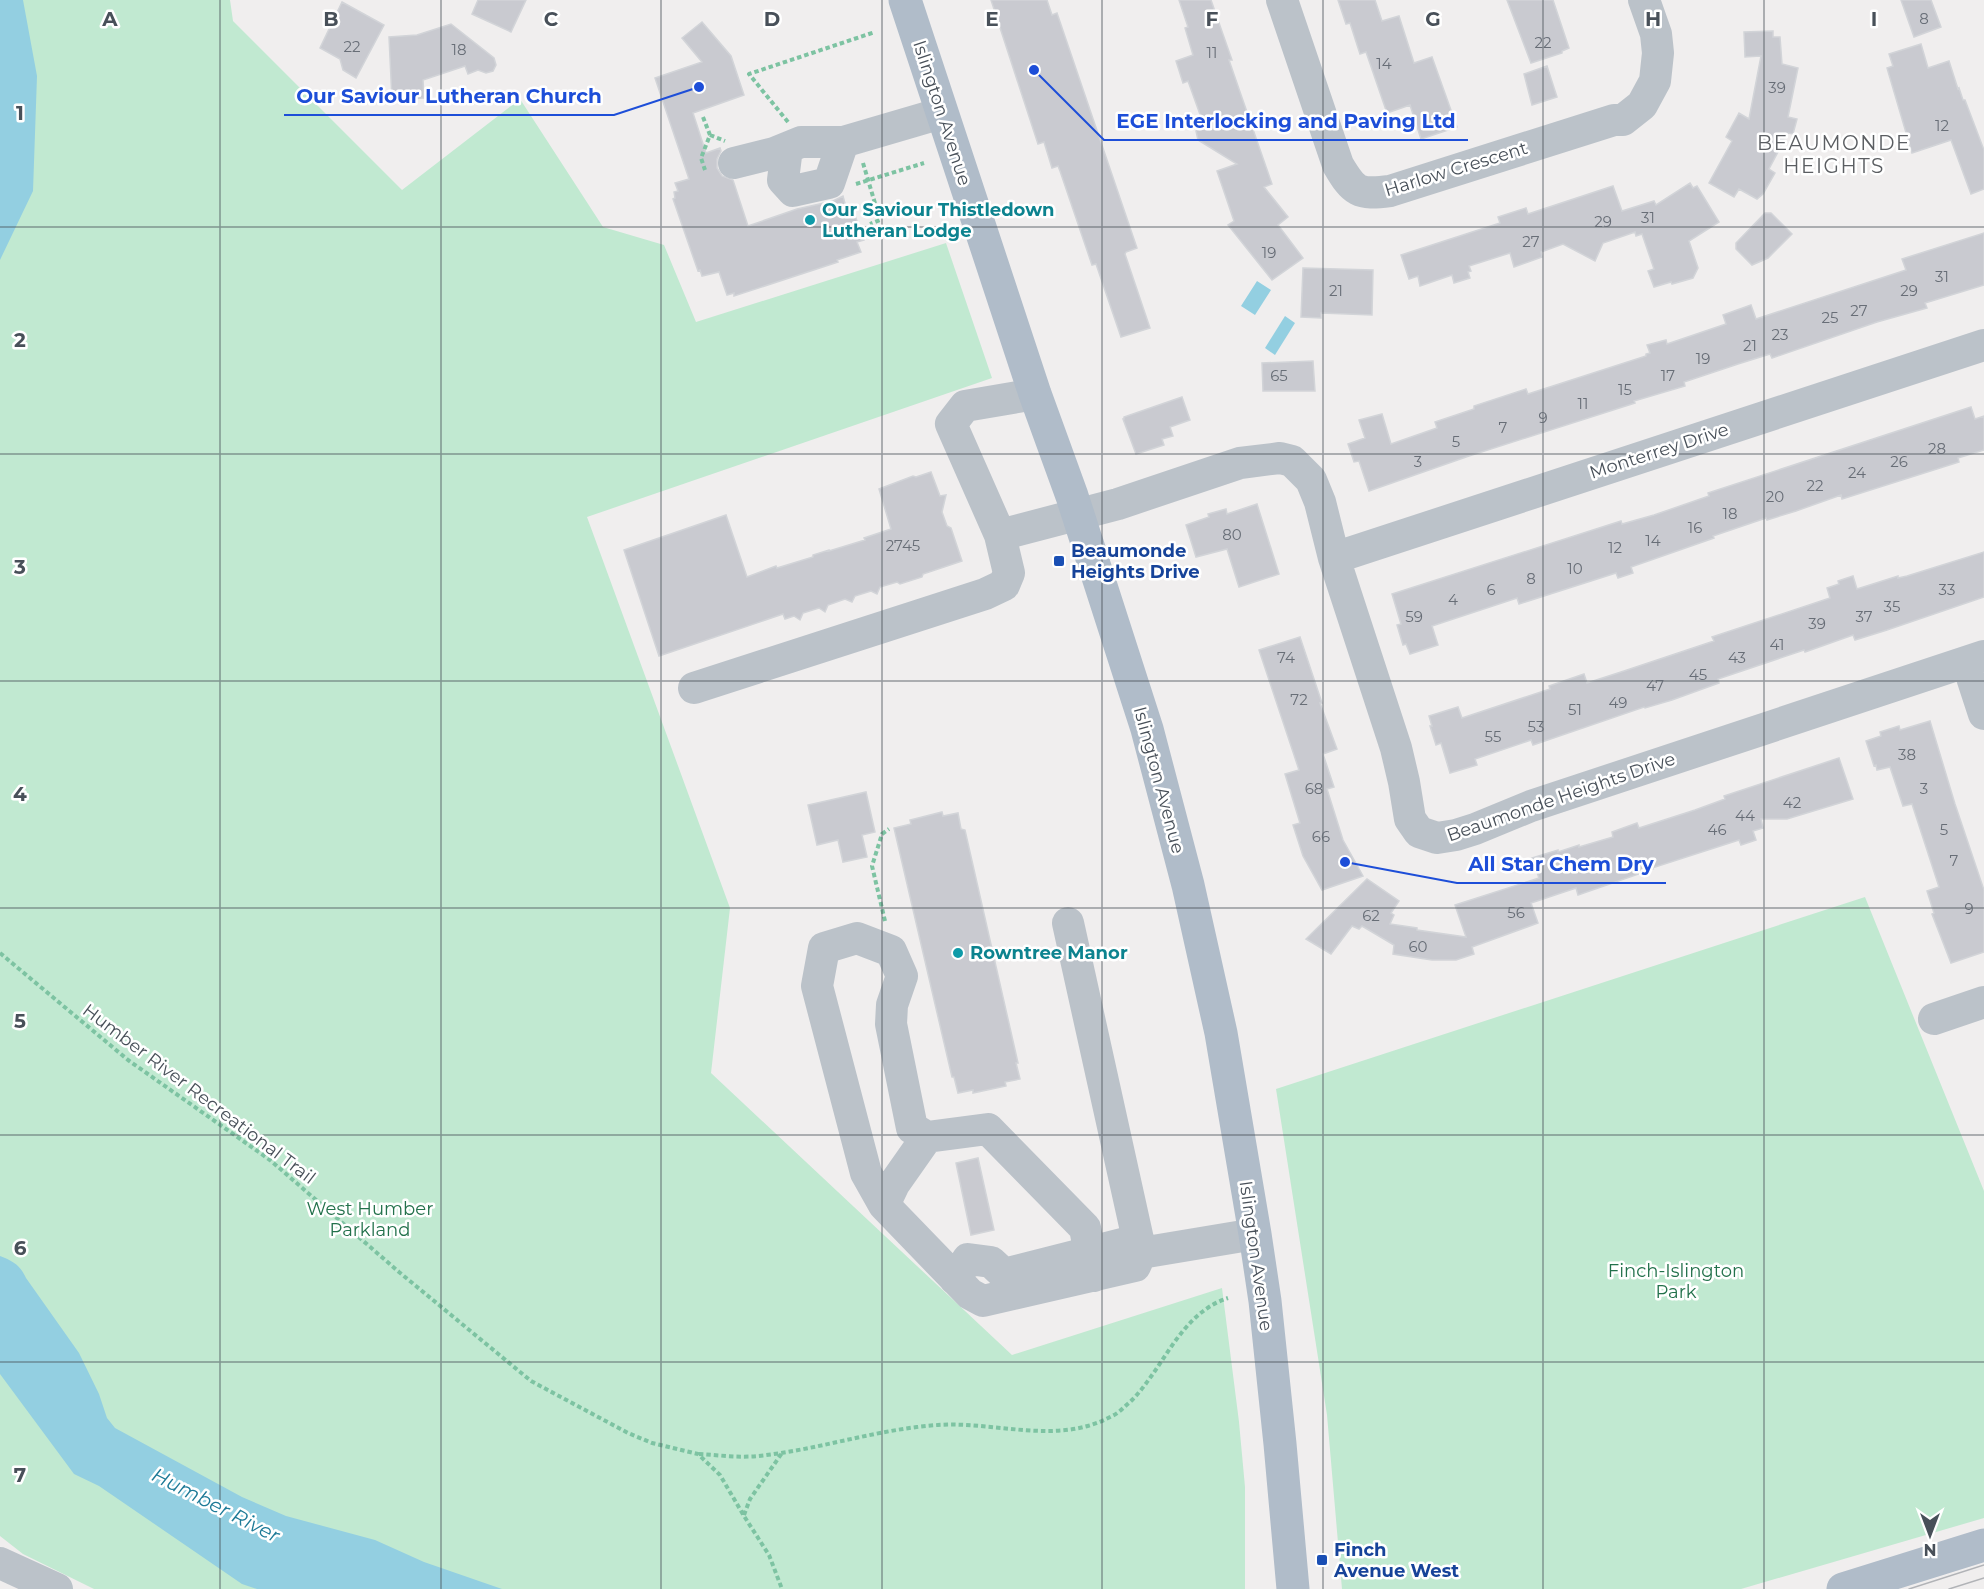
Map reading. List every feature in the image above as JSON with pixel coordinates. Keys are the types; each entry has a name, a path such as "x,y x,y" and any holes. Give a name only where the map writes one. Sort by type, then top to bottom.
{"main road":[{"name":"Islington Avenue","path":"905,0 1035,394 1078,515 1147,729 1188,885 1221,1033 1255,1234 1279,1432 1293,1589"},
{"path":"1843,1589 1984,1545"}],"street":[{"name":"Harlow Crescent","path":"1282,0 1338,165 1347,181 1356,190 1371,193 1390,191 1614,120 1623,120 1642,105 1655,81 1658,53 1656,34 1644,0"},
{"path":"723,159 790,138 801,142 849,141 942,113"},
{"path":"790,138 783,180 793,191 829,183 849,141"},
{"name":"Monterrey Drive","path":"1334,558 1984,345"},
{"path":"694,688 985,594 1004,585 1009,573 1000,535 951,424 965,406 1035,394"},
{"name":"Beaumonde Heights Drive","path":"1000,535 1118,504 1240,464 1280,458 1292,461 1311,480 1320,502 1334,558 1396,748 1410,819 1419,831 1437,838 1475,830 1531,806 1975,659"},
{"path":"1975,659 1984,714"},
{"path":"1068,923 1141,1253 1136,1266 1092,1265 983,1301 969,1294 884,1205 866,1173 817,986 824,948 857,938 891,951 902,975 892,1005 891,1024 912,1128 927,1137 988,1129 1085,1228 1092,1265"},
{"path":"1934,1019 1984,1002"},
{"path":"884,1205 894,1184 927,1137"},
{"path":"1141,1253 1255,1234"},
{"path":"0,1563 57,1589"}],"path":[{"path":"790,138 749,74 875,32"},
{"path":"703,117 723,159"},
{"path":"710,135 701,158 723,159"},
{"path":"849,141 868,180 880,220 870,224"},
{"path":"851,186 924,163"},
{"path":"889,829 882,834 872,866 894,959"},
{"name":"Humber River Recreational Trail","path":"0,954 128,1060 270,1160 399,1272 531,1381 628,1433 652,1443 698,1454 756,1456 861,1436 938,1425 1067,1431 1095,1425 1115,1415 1136,1396 1176,1339 1200,1312 1228,1298"},
{"path":"744,1516 750,1499 783,1452"},
{"path":"698,1454 720,1475 769,1555 783,1589"}],"green space":[{"name":"West Humber Parkland","path":"0,0 230,0 233,21 402,190 520,99 603,227 664,245 696,322 946,243 992,378 587,517 730,908 711,1073 1012,1355 1222,1288 1245,1487 1245,1589 94,1589 23,1554 0,1536"},
{"name":"Finch-Islington Park","path":"1865,897 1984,1191 1984,1518 1741,1589 1342,1589 1327,1415 1276,1089"}],"water":[{"path":"0,0 23,0 37,76 33,191 0,260"},
{"path":"1257,281 1271,290 1255,315 1241,306"},
{"path":"1285,316 1295,323 1275,355 1265,348"},
{"name":"Humber River","path":"0,1256 19,1267 79,1353 99,1394 107,1418 115,1428 242,1497 286,1516 375,1540 424,1562 502,1589 257,1589 242,1584 99,1486 74,1474 0,1374"}],"building":[{"path":"478,0 526,0 511,32 472,14"},
{"path":"991,0 1047,0 1052,15 1057,13 1137,248 1125,254 1150,328 1121,337 1096,264 1092,265 1058,166 1052,168 1044,142 1038,144"},
{"path":"1179,0 1211,0 1272,184 1264,187 1288,217 1278,225 1303,258 1272,280 1228,225 1234,221 1217,171 1237,164 1198,140 1196,131 1202,120 1188,81 1183,83 1176,61 1193,55 1185,28 1188,27"},
{"path":"1338,0 1375,0 1382,21 1399,16 1414,63 1432,57 1457,127 1421,139 1410,105 1387,113 1366,52 1360,54 1350,23 1346,24"},
{"path":"1507,0 1553,0 1569,48 1562,53 1531,63"},
{"path":"1901,0 1931,0 1941,27 1914,37"},
{"path":"342,2 384,25 356,78 343,70 340,59 320,48"},
{"name":"Our Saviour Thistledown Lutheran Lodge","path":"702,22 731,56 744,95 693,113 706,153 720,148 717,168 722,176 733,180 748,226 843,196 846,207 851,205 864,240 857,242 861,252 837,260 838,262 734,296 734,293 727,295 719,272 702,276 700,270 698,271 673,199 675,198 674,192 678,191 675,183 689,179 655,78 702,62 682,38"},
{"path":"451,24 494,58 496,65 493,71 486,73 478,70 468,74 465,66 423,80 424,98 392,100 389,37 417,35"},
{"path":"1773,31 1773,37 1780,37 1782,64 1798,68 1788,117 1797,119 1793,134 1788,133 1769,169 1775,173 1763,194 1757,199 1739,189 1734,197 1709,183 1732,141 1726,137 1739,113 1749,119 1761,56 1745,57 1744,32"},
{"path":"1921,44 1928,68 1949,61 1958,89 1965,100 1984,150 1984,189 1971,194 1951,140 1912,153 1887,68 1893,66 1889,54"},
{"path":"1547,66 1557,97 1532,105 1524,74"},
{"path":"1690,183 1693,188 1697,186 1719,222 1689,241 1698,268 1693,278 1672,284 1671,282 1654,287 1648,271 1654,269 1642,234 1636,236 1635,232 1603,243 1595,261 1563,244 1541,252 1542,257 1514,267 1510,253 1469,266 1470,278 1454,283 1452,275 1420,286 1418,276 1409,279 1401,255 1500,223 1498,217 1526,208 1528,214 1613,186 1622,211 1654,201 1656,205"},
{"path":"1765,213 1771,213 1792,234 1768,258 1752,265 1736,249 1736,243"},
{"path":"1984,233 1984,285 1925,303 1927,308 1877,322 1772,358 1770,354 1738,364 1684,382 1685,386 1634,401 1635,403 1469,456 1369,491 1359,461 1354,462 1348,444 1365,438 1359,420 1382,414 1391,444 1437,428 1435,422 1474,409 1474,406 1526,389 1528,394 1646,356 1650,353 1647,345 1666,340 1667,344 1726,324 1723,315 1751,305 1756,319 1906,270 1902,259"},
{"path":"1303,268 1373,270 1372,315 1321,313 1321,318 1301,317"},
{"path":"1313,361 1315,391 1263,391 1262,363"},
{"path":"1182,397 1190,420 1170,427 1173,436 1162,439 1164,445 1136,454 1124,417"},
{"path":"1971,407 1975,419 1984,416 1984,450 1958,458 1959,462 1842,499 1841,495 1713,536 1714,538 1631,567 1633,573 1618,578 1616,573 1519,604 1517,598 1432,626 1438,645 1410,654 1406,644 1403,645 1397,625 1401,624 1392,594 1621,521 1622,524 1654,515 1709,496 1708,493"},
{"path":"931,472 940,496 946,495 942,512 947,526 951,528 962,561 900,584 897,582 880,587 877,594 871,591 855,596 852,602 845,599 828,605 825,612 819,608 803,613 800,620 794,616 785,619 783,614 659,656 624,550 726,515 747,577 776,566 777,568 865,540 864,538 891,529 879,489"},
{"path":"1257,504 1279,574 1239,587 1227,549 1196,557 1186,525 1209,517 1208,514 1226,509 1227,514"},
{"path":"1984,552 1984,597 1855,640 1853,635 1805,652 1804,650 1718,679 1719,683 1672,700 1644,707 1533,745 1531,740 1475,759 1477,765 1450,773 1441,743 1436,745 1429,716 1458,707 1462,718 1550,689 1549,686 1584,674 1587,683 1624,671 1714,641 1712,637 1830,598 1827,588 1853,576 1857,589"},
{"path":"1300,637 1337,749 1323,754 1334,787 1327,789 1343,840 1363,876 1322,890 1303,856 1293,825 1300,823 1285,774 1299,770 1259,650"},
{"path":"1930,721 1984,890 1984,952 1951,963 1932,914 1934,913 1927,891 1939,887 1912,804 1903,806 1890,767 1877,770 1866,741 1881,736 1880,732 1899,726 1900,730"},
{"path":"1839,758 1853,799 1787,819 1761,819 1763,828 1753,831 1756,840 1741,845 1739,840 1578,895 1576,888 1531,903 1538,923 1472,947 1474,954 1456,960 1432,960 1393,954 1394,945 1362,926 1359,929 1352,926 1331,954 1306,939 1367,879 1399,901 1391,913 1394,915 1390,924 1466,937 1455,905 1539,878 1532,858 1613,837 1612,832 1637,823 1639,828 1695,810 1725,799 1724,796"},
{"path":"866,792 875,832 862,835 867,857 843,862 838,840 817,845 808,805"},
{"name":"Rowntree Manor","path":"942,812 943,816 958,813 961,829 965,830 1020,1079 1005,1082 1006,1086 973,1093 973,1090 958,1093 954,1077 952,1077 894,828 911,824 910,820"},
{"path":"978,1158 994,1230 971,1235 956,1163"}],"tram line":[{"path":"1909,1589 1984,1565"},
{"path":"1949,1589 1984,1578"}],"place":[{"name":"EGE Interlocking and Paving Ltd","path":"1034,70"},
{"name":"Our Saviour Lutheran Church","path":"699,87"},
{"name":"Our Saviour Thistledown Lutheran Lodge","path":"810,220"},
{"name":"Beaumonde Heights Drive","path":"1059,561"},
{"name":"All Star Chem Dry","path":"1345,862"},
{"name":"Rowntree Manor","path":"958,953"},
{"name":"Finch Avenue West","path":"1322,1560"}],"district":[{"name":"BEAUMONDE HEIGHTS","path":"1834,154"}]}
